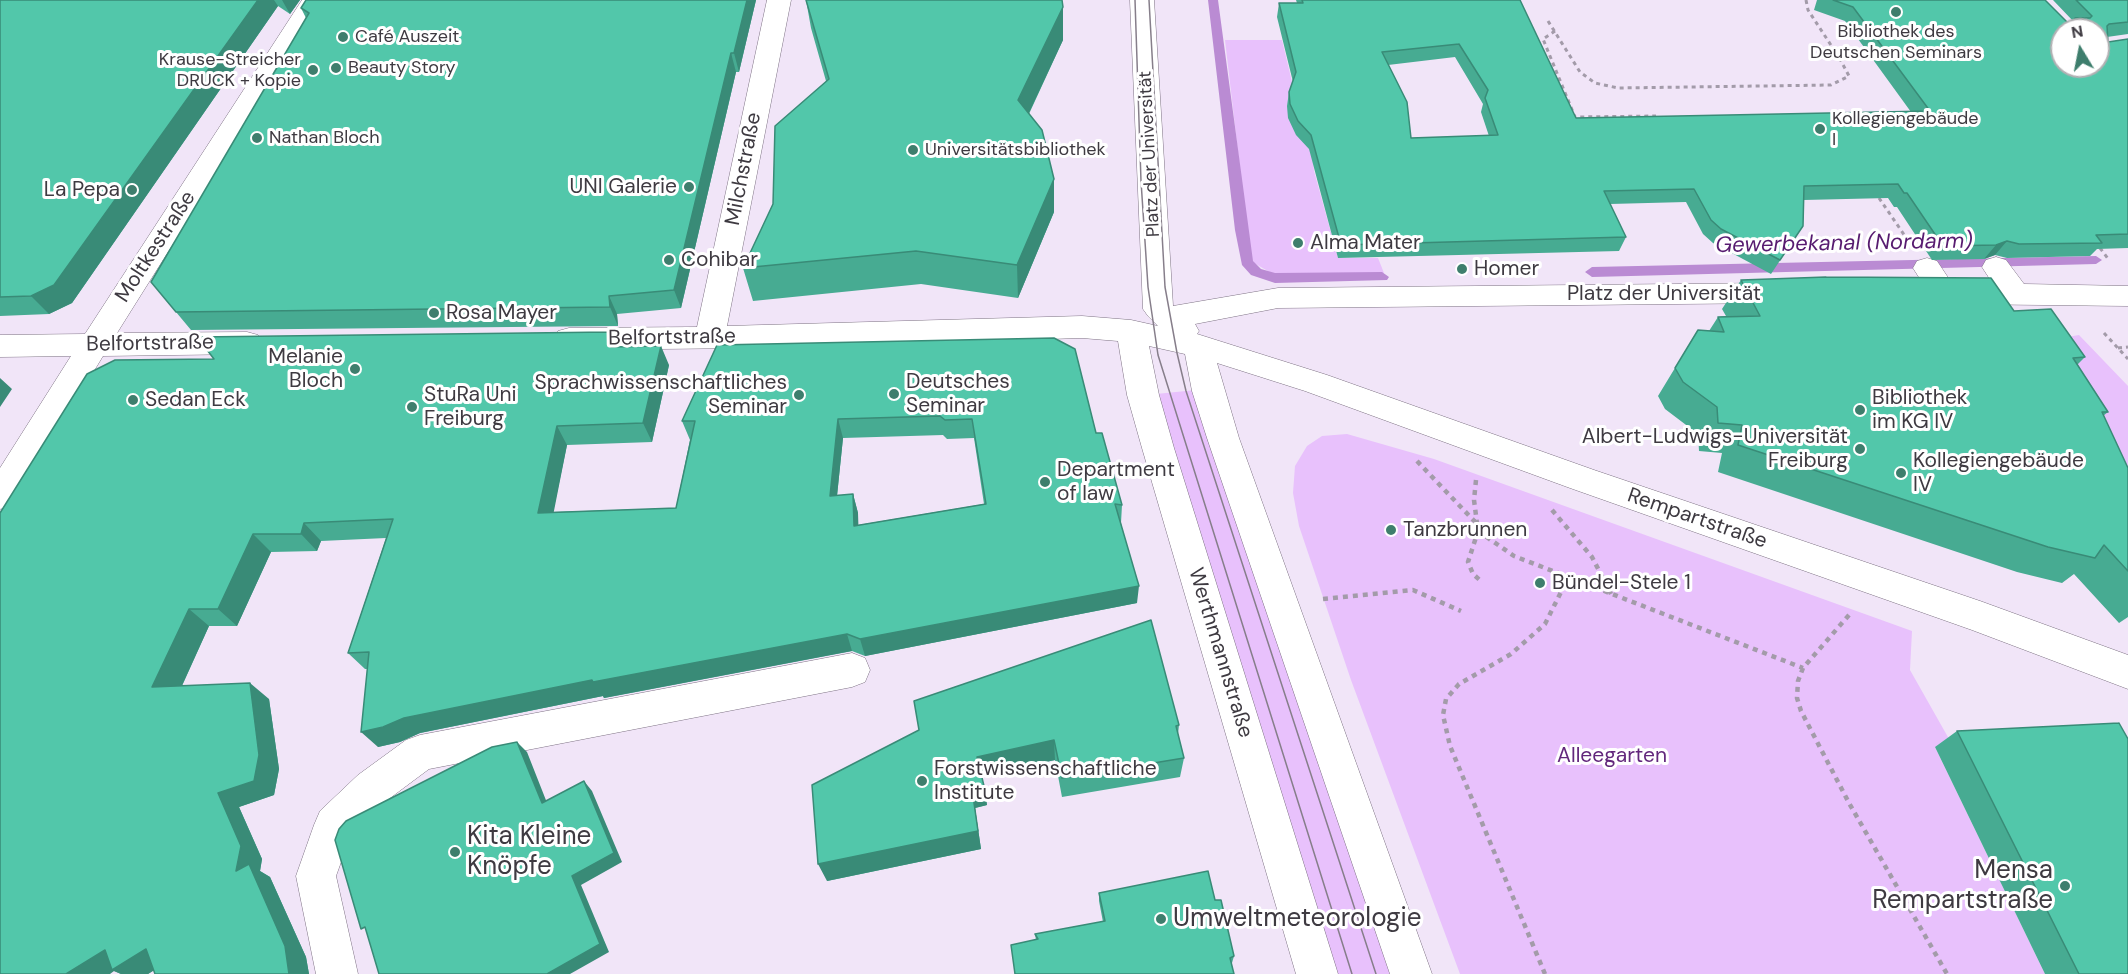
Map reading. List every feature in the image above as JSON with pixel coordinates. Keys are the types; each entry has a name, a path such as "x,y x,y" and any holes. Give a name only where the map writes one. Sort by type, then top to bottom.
{"street":[{"name":"Moltkestraße","path":"0,496 314,0"},
{"name":"Milchstraße","path":"710,337 779,0"},
{"name":"Platz der Universität","path":"1142,0 1164,313"},
{"path":"1996,267 2016,295"},
{"path":"1927,268 1944,294"},
{"name":"Platz der Universität","path":"1131,331 1164,313 1278,298 1687,292 1804,293"},
{"path":"1909,294 2128,296"},
{"path":"1164,313 1198,345 1208,391 1223,438 1411,974"},
{"name":"Belfortstraße","path":"544,339 1082,327 1131,331 1198,345"},
{"name":"Werthmannstraße","path":"1131,331 1143,395 1158,448 1317,974"},
{"name":"Belfortstraße","path":"0,346 271,342"},
{"name":"Rempartstraße","path":"1198,345 1316,383 1582,479 1876,580 2128,672"},
{"path":"337,974 316,876 334,825 372,788 420,753 852,670"}],"path":[{"path":"1548,21 1580,72 1595,82 1618,88 1831,85 1839,83 1849,76 1808,10 1806,0"},
{"path":"1555,31 1543,39 1575,117 1656,116"},
{"path":"1839,59 1870,57"},
{"path":"1879,198 1909,242"},
{"path":"2104,332 2128,359"},
{"path":"2117,348 2128,346"},
{"path":"1414,457 1478,528 1514,556 1568,579 1803,668"},
{"path":"1477,475 1474,500 1478,528 1468,562 1473,574 1482,582"},
{"path":"1550,508 1592,556 1611,595"},
{"path":"1545,974 1450,746 1443,715 1446,699 1459,684 1511,654 1545,624 1568,579"},
{"path":"1326,599 1413,590 1461,611"},
{"path":"1853,611 1803,668 1798,681 1797,698 1801,711 1849,803 1947,974"}],"green space":[{"path":"1225,40 1282,40 1293,86 1287,106 1312,150 1314,171 1338,258 1378,258 1384,273 1273,274 1254,263 1250,255"},
{"path":"2079,335 2128,386 2128,611 2067,337"},
{"path":"1196,390 1390,974 1337,974 1156,394"},
{"name":"Alleegarten","path":"1347,434 1434,459 1912,631 1910,670 1953,746 1935,747 2045,974 1460,974 1351,680 1299,526 1293,493 1295,466 1307,446 1322,436"}],"building":[{"path":"0,0 258,0 54,285 31,296 0,297"},
{"path":"306,0 747,0 734,53 731,53 674,290 609,296 610,307 176,312 151,282 309,13 301,8"},
{"name":"Universitätsbibliothek","path":"806,0 1062,0 1063,7 1018,100 1042,130 1054,179 1017,265 916,251 743,268 773,204 775,126 829,79"},
{"name":"Kollegiengebäude I","path":"1302,0 1520,0 1576,118 1930,111 1853,7 1833,0 2045,0 2063,18 2050,18 2050,78 2110,78 2110,42 2128,39 2128,234 2096,235 2102,243 2019,244 2007,241 1996,245 1943,246 1907,193 1904,193 1898,184 1804,186 1803,226 1780,260 1721,229 1711,220 1694,189 1604,191 1626,237 1341,245 1311,135 1298,121 1290,104 1289,92 1296,72 1279,3 1303,3","holes":["1459,44 1488,90 1485,98 1498,135 1411,138 1407,102 1382,52"]},
{"name":"Kollegiengebäude I","path":"2076,0 2128,0 2128,22 2110,24 2110,18 2090,18 2092,16"},
{"name":"Kollegiengebäude IV","path":"1826,277 1991,278 2014,311 2051,309 2085,357 2073,358 2108,412 2102,412 2128,468 2128,571 2104,545 2095,558 2048,547 1738,445 1742,425 1718,423 1717,407 1683,382 1675,368 1698,330 1724,332 1718,317 1760,316 1741,280"},
{"path":"610,332 611,347 661,346 643,423 557,426 538,513 676,508 695,421 682,421 717,345 1054,338 1075,349 1096,433 1102,433 1122,505 1115,504 1139,586 860,639 847,634 593,682 592,680 404,718 383,727 361,732 369,652 348,653 393,519 304,523 301,534 253,534 218,609 189,609 152,687 250,683 259,755 254,781 218,793 241,846 236,871 249,864 285,946 289,974 155,974 146,949 112,970 105,950 66,974 0,974 0,513 87,374 115,360 214,359 197,337","holes":["940,416 945,420 972,419 986,504 854,526 853,494 830,496 838,419"]},
{"path":"1151,620 1179,725 1176,726 1184,758 1062,778 1054,740 977,757 984,786 972,789 978,831 818,864 812,785 919,730 914,701"},
{"name":"Mensa Rempartstraße","path":"2119,723 2128,739 2128,974 2079,974 1957,731"},
{"name":"Kita Kleine Knöpfe","path":"517,742 542,803 584,781 614,853 572,876 600,944 547,974 379,974 365,927 361,929 335,840 339,829 346,821 492,747"},
{"name":"Umweltmeteorologie","path":"1208,871 1215,900 1221,900 1234,956 1230,958 1234,974 1015,974 1011,945 1038,939 1035,934 1105,921 1099,893"}],"waterway":[{"name":"Gewerbekanal (Nordarm)","path":"1213,0 1241,230 1247,262 1256,272 1275,278 1382,277"},
{"name":"Gewerbekanal (Nordarm)","path":"1592,272 2096,260"}],"tram line":[{"path":"1135,0 1141,181 1148,287 1158,355 1352,974"},
{"path":"1149,0 1165,287 1177,353 1186,391 1376,974"}],"place":[{"name":"Bibliothek des Deutschen Seminars","path":"1896,12"},
{"name":"Café Auszeit","path":"343,37"},
{"name":"Beauty Story","path":"336,68"},
{"name":"Krause-Streicher DRUCK + Kopie","path":"313,70"},
{"name":"Kollegiengebäude I","path":"1820,129"},
{"name":"Nathan Bloch","path":"257,138"},
{"name":"Universitätsbibliothek","path":"913,150"},
{"name":"UNI Galerie","path":"689,187"},
{"name":"La Pepa","path":"132,190"},
{"name":"Alma Mater","path":"1298,243"},
{"name":"Cohibar","path":"669,260"},
{"name":"Homer","path":"1462,269"},
{"name":"Rosa Mayer","path":"434,313"},
{"name":"Melanie Bloch","path":"355,369"},
{"name":"Deutsches Seminar","path":"894,394"},
{"name":"Sprachwissenschaftliches Seminar","path":"799,395"},
{"name":"Sedan Eck","path":"133,400"},
{"name":"StuRa Uni Freiburg","path":"412,407"},
{"name":"Bibliothek im KG IV","path":"1860,410"},
{"name":"Albert-Ludwigs-Universität Freiburg","path":"1860,449"},
{"name":"Kollegiengebäude IV","path":"1901,473"},
{"name":"Department of law","path":"1045,482"},
{"name":"Tanzbrunnen","path":"1391,530"},
{"name":"Bündel-Stele 1","path":"1540,583"},
{"name":"Forstwissenschaftliche Institute","path":"922,781"},
{"name":"Kita Kleine Knöpfe","path":"455,852"},
{"name":"Mensa Rempartstraße","path":"2065,886"},
{"name":"Umweltmeteorologie","path":"1161,919"}]}
